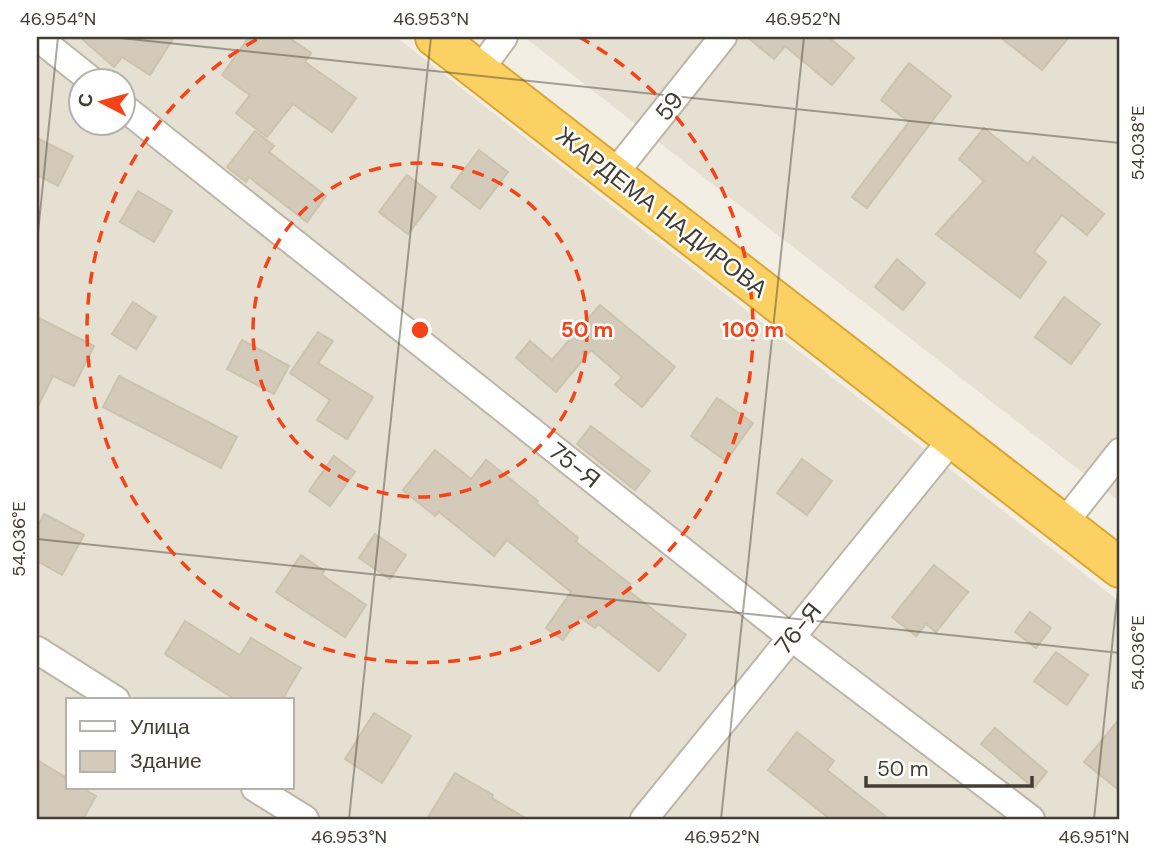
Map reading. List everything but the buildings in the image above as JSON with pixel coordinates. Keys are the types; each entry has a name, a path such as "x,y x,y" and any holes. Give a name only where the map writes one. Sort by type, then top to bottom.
{"highway":[{"name":"ЖАРДЕМА НАДИРОВА","path":"435,37 1120,568"}],"street":[{"path":"37,37 73,66"},
{"path":"479,71 504,37"},
{"name":"59","path":"614,174 723,37"},
{"name":"75-Я","path":"136,117 791,637 1031,819"},
{"name":"76-Я","path":"644,819 953,438"},
{"path":"1064,523 1120,452"},
{"path":"37,650 113,698"},
{"path":"258,790 305,819"}],"shaded area":[{"path":"37,37 396,37 1120,602 1120,819 37,819"},
{"path":"524,37 1120,37 1120,502"}]}
